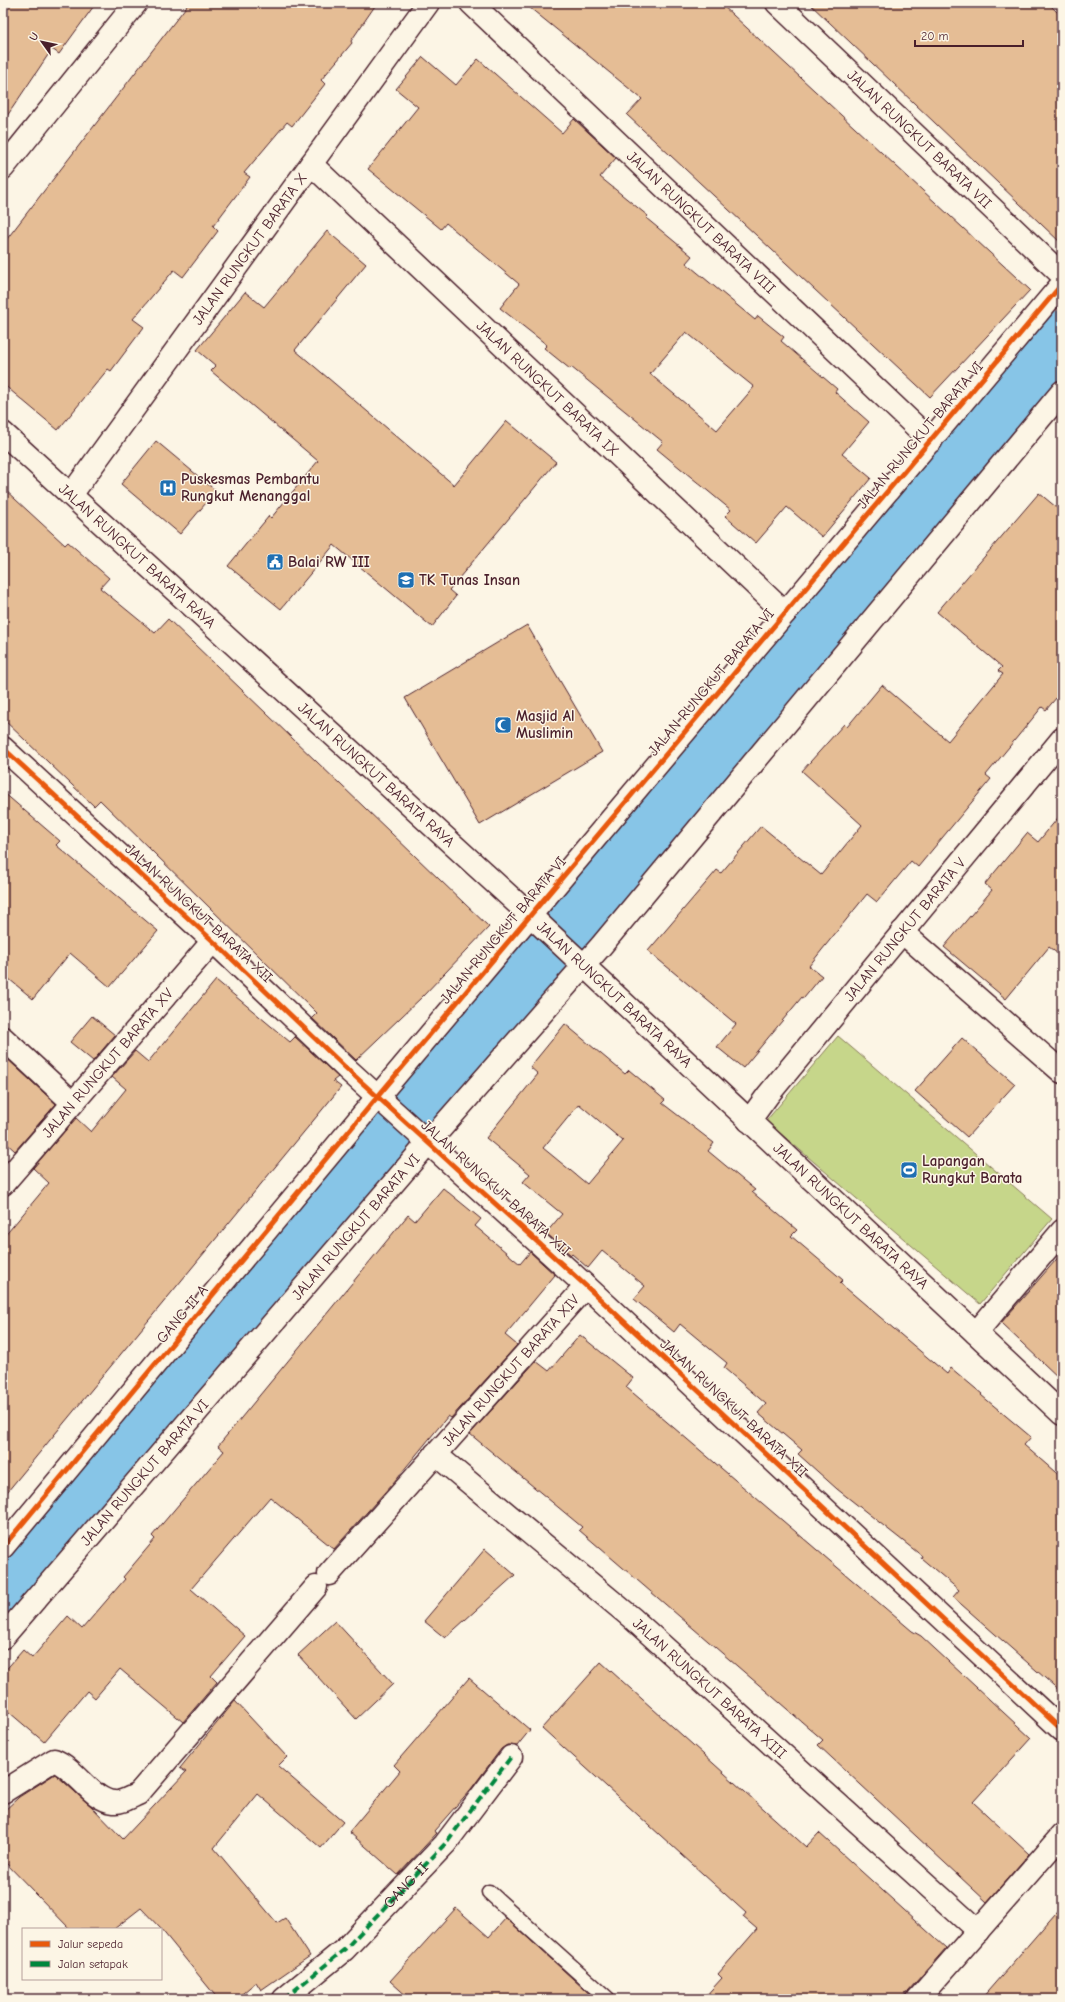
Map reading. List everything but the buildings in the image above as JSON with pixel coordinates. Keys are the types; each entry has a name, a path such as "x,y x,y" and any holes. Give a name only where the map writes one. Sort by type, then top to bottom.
{"street":[{"path":"3,168 136,3"},
{"name":"JALAN RUNGKUT BARATA X","path":"71,495 428,3"},
{"name":"JALAN RUNGKUT BARATA VIII","path":"471,3 931,441"},
{"name":"JALAN RUNGKUT BARATA VII","path":"777,3 1062,275"},
{"name":"JALAN RUNGKUT BARATA IX","path":"311,164 785,613"},
{"name":"JALAN RUNGKUT BARATA VI","path":"384,1100 535,920 785,613 1062,284"},
{"name":"JALAN RUNGKUT BARATA VI","path":"3,1637 425,1139 579,961 1062,392"},
{"name":"JALAN RUNGKUT BARATA RAYA","path":"3,434 535,920 1062,1414"},
{"name":"JALAN RUNGKUT BARATA V","path":"750,1121 773,1089 1062,739"},
{"name":"JALAN RUNGKUT BARATA XII","path":"3,748 213,941 347,1068 384,1100 586,1286 1062,1730"},
{"path":"902,932 1062,1072"},
{"name":"JALAN RUNGKUT BARATA XV","path":"3,1184 213,941"},
{"path":"3,1038 73,1103"},
{"name":"GANG II A","path":"3,1547 384,1100"},
{"path":"976,1333 1062,1231"},
{"name":"JALAN RUNGKUT BARATA XIV","path":"3,1792 54,1760 65,1764 100,1798 115,1802 138,1794 322,1581 586,1286"},
{"name":"JALAN RUNGKUT BARATA XIII","path":"435,1454 632,1618 978,1931"},
{"name":"GANG II","path":"284,1999 345,1949 445,1844 511,1757"},
{"path":"918,1999 1062,1835"}],"lane":[{"path":"489,1892 608,1999"}],"green space":[{"name":"Lapangan Rungkut Barata","path":"838,1036 1052,1219 980,1304 766,1121"}],"waterway":[{"path":"3,1583 284,1258 582,901 1062,343"}],"marked path":[{"path":"284,1999 345,1949 445,1844 511,1757"}],"cycle path":[{"path":"3,1547 379,1095 1062,284"},
{"path":"3,748 213,941 347,1069 586,1286 1062,1730"}],"place":[{"name":"Puskesmas Pembantu Rungkut Menanggal","path":"168,488"},
{"name":"Balai RW III","path":"275,562"},
{"name":"TK Tunas Insan","path":"406,580"},
{"name":"Masjid Al Muslimin","path":"503,725"},
{"name":"Lapangan Rungkut Barata","path":"909,1170"}]}
